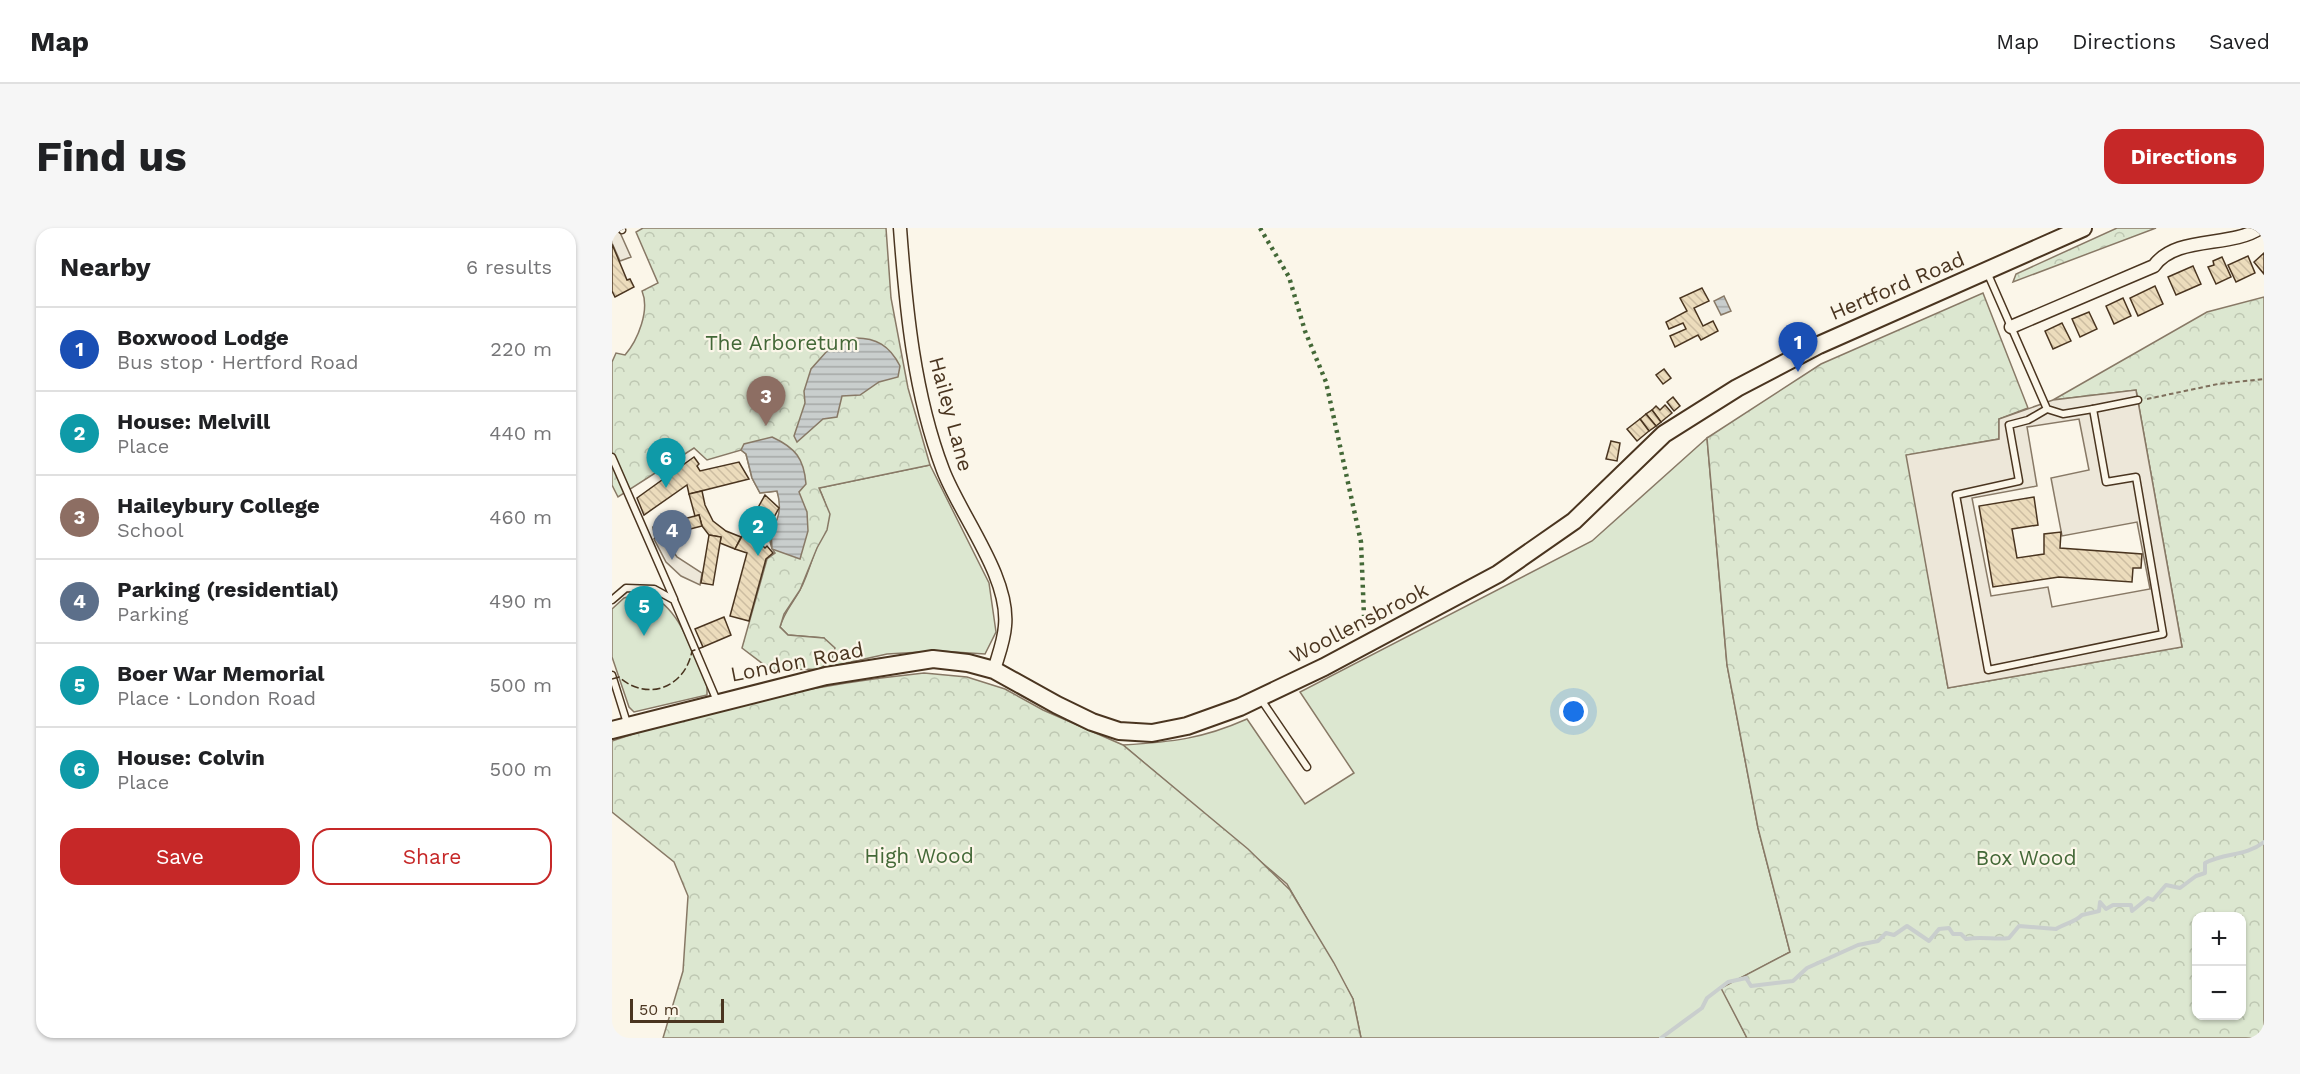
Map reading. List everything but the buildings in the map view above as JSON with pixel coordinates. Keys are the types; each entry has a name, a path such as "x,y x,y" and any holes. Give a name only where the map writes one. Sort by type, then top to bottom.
{"main road":[{"name":"Hertford Road","path":"1701,409 1819,345 2083,228"},
{"name":"Woollensbrook","path":"994,670 1075,714 1119,731 1152,733 1187,726 1260,698 1452,600 1537,550 1575,521 1664,434 1701,409"},
{"name":"London Road","path":"620,728 826,676 933,659 968,663 994,670"}],"street":[{"name":"Hailey Lane","path":"900,228 905,291 922,396 943,470 989,561 1004,610 1005,624 994,670"},
{"path":"2011,327 2154,266 2161,256 2211,240 2247,237 2260,228"}],"lane":[{"path":"1987,272 2047,409"},
{"path":"2093,409 2106,482 2136,477 2163,634 1988,670 1956,495 2019,482 2009,425 2028,420 2047,409 2063,414 2138,400"},
{"path":"612,457 717,702"},
{"path":"612,600 626,588 654,589 674,600"},
{"path":"612,675 620,728"},
{"path":"1260,698 1307,767"}],"path":[{"path":"2138,400 2218,384 2264,379"}],"green space":[{"name":"The Arboretum","path":"643,228 886,228 891,298 908,388 930,465 819,488 830,514 827,530 800,590 784,614 780,627 788,635 824,638 835,648 831,661 819,669 771,670 742,648 767,559 775,553 770,541 781,506 777,491 760,493 752,478 746,454 741,450 707,460 694,448 618,497 612,485 612,362 616,353 625,355 638,333 645,307 642,291 658,283 636,232"},
{"path":"2117,228 2156,228 2013,282 2016,274"},
{"name":"Box Wood","path":"1983,293 2028,408 1999,419 1999,439 1907,455 1948,688 2182,647 2136,390 2053,400 2207,312 2264,297 2264,1038 1747,1038 1721,988 1790,952 1758,828 1727,665 1707,438 1821,364"},
{"path":"1707,438 1727,665 1758,828 1790,952 1722,988 1747,1038 1361,1038 1353,999 1287,884 1123,745 1187,738 1216,731 1247,719 1305,804 1354,773 1300,692 1592,541"},
{"path":"930,465 989,583 996,632 985,654 939,651 887,654 819,669 831,661 824,638 788,635 780,627 804,581 827,522 827,508 819,488"},
{"path":"640,594 653,597 664,605 682,628 707,684 707,695 634,712 629,707 612,657 612,609 624,598"},
{"name":"High Wood","path":"924,673 967,677 1005,689 1043,710 1123,745 1248,849 1290,890 1334,963 1353,999 1361,1038 663,1038 683,971 688,896 674,862 612,812 612,741 689,717 766,698 844,683"}],"shaded area":[{"path":"618,228 631,257 620,261 612,243 612,231"},
{"path":"1724,296 1731,311 1721,315 1714,301"},
{"path":"853,338 869,339 887,348 900,366 898,377 879,382 860,395 842,396 837,417 823,419 797,442 794,436 805,403 804,391 811,369 827,351 842,340 849,342"},
{"path":"2136,390 2182,647 1948,688 1906,455 1999,439 1999,419 2053,400","holes":["2079,419 2089,470 2051,478 2062,536 2137,522 2150,589 2052,607 2048,587 1991,596 1972,498 2037,486 2027,427"]},
{"path":"772,437 793,450 803,468 806,484 799,492 807,512 808,531 800,559 772,549 771,529 777,520 779,511 777,491 760,493 752,478 746,454 741,450 744,444"},
{"path":"663,537 677,557 702,573 700,585 681,576 666,562 654,539"}],"waterway":[{"path":"1661,1038 1702,1008 1707,998 1728,982 1746,978 1751,986 1793,981 1807,968 1858,945 1878,941 1886,933 1894,935 1907,926 1929,941 1939,929 1949,928 1953,934 1961,934 1966,939 2009,938 2019,926 2056,929 2082,915 2099,911 2100,902 2106,909 2113,905 2131,905 2132,911 2148,898 2153,900 2166,885 2180,888 2196,876 2205,873 2205,863 2250,850 2264,842"}],"hedge":[{"path":"1260,228 1289,277 1305,331 1326,382 1361,542 1364,616"}],"fence":[{"path":"612,679 619,677 641,689 653,690 663,687 682,674 692,651 703,647"}],"place":[{"name":"Boxwood Lodge","path":"1798,372"},
{"name":"Haileybury College","path":"766,426"},
{"name":"House: Colvin","path":"666,488"},
{"name":"House: Melvill","path":"758,556"},
{"name":"Parking (residential)","path":"672,560"},
{"name":"Boer War Memorial","path":"644,636"}]}
